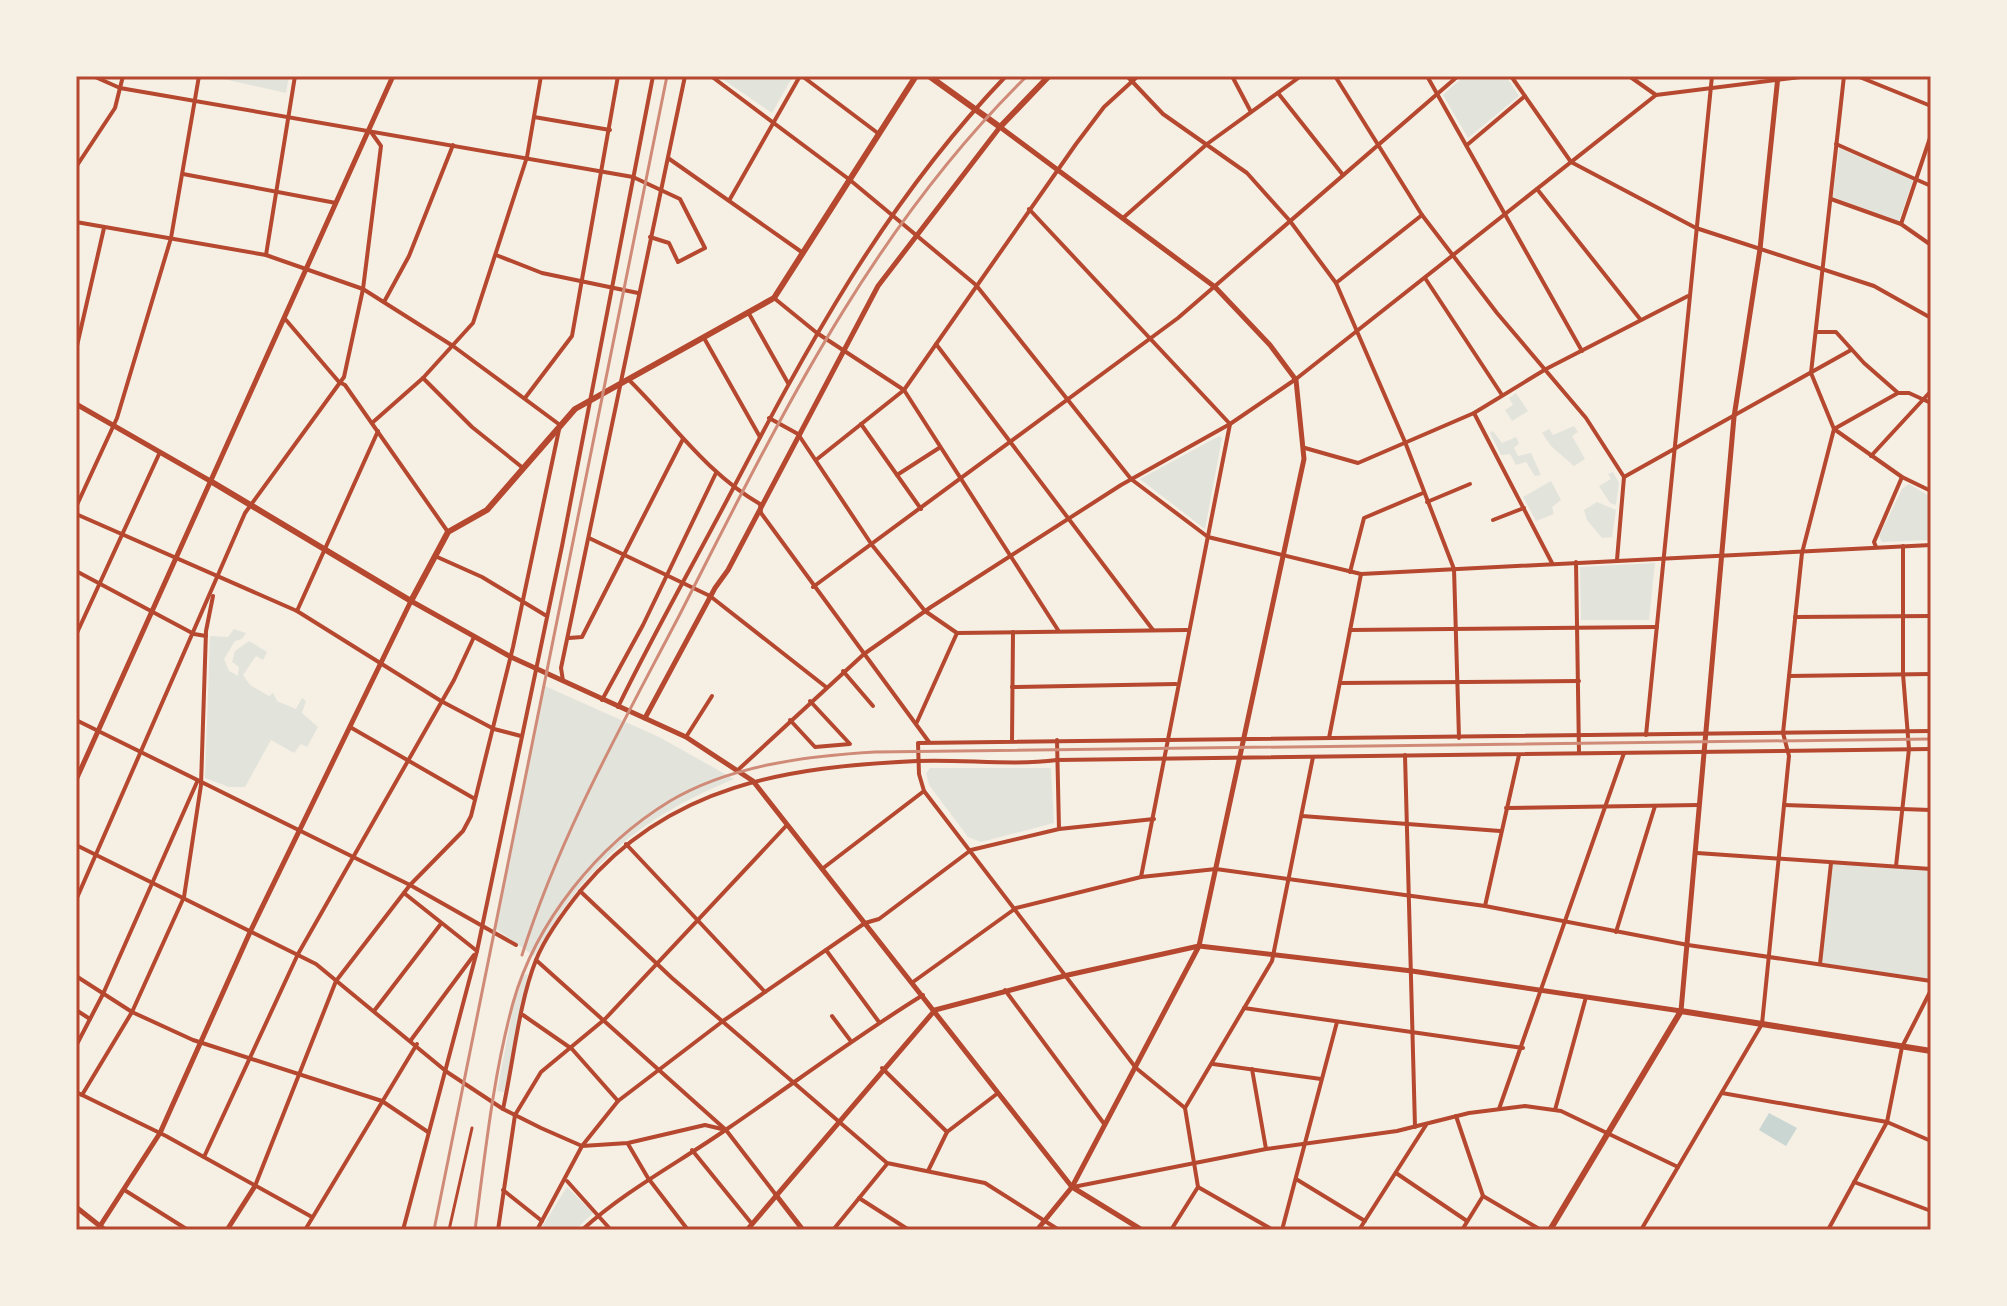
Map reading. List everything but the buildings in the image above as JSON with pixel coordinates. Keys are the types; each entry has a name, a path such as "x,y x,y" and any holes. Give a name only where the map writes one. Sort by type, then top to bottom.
{"main road":[{"path":"212,482 411,601 448,532 487,510 560,425 588,400 774,298 916,76"},
{"path":"929,76 1000,127 1049,76"},
{"path":"1550,1230 1681,1011 1931,1051"}],"street":[{"path":"93,76 120,88 633,177 680,199 705,248 678,262 669,243 650,237"},
{"path":"76,167 115,108 123,76"},
{"path":"76,507 113,425 171,238 199,76"},
{"path":"266,255 295,76"},
{"path":"76,780 371,132 393,76"},
{"path":"372,423 423,378 473,323 527,157 541,76"},
{"path":"525,398 572,336 618,76"},
{"path":"403,1230 477,951 534,667 562,546 653,76"},
{"path":"563,681 561,668 685,76"},
{"path":"711,76 850,180 976,285 1067,403 1131,479 1208,537 1361,574 1931,545"},
{"path":"730,199 801,76 879,134"},
{"path":"618,707 769,418 817,333 927,164 1006,76"},
{"path":"1127,76 1163,114 1247,173 1290,221 1336,283 1405,442 1454,569 1459,738"},
{"path":"816,460 904,390 1056,171 1104,107 1138,76"},
{"path":"1232,76 1251,112"},
{"path":"1123,218 1207,144 1301,76"},
{"path":"1335,76 1422,215 1497,313 1586,418 1624,477 1617,560"},
{"path":"1427,76 1582,351"},
{"path":"813,587 1152,338 1458,76"},
{"path":"1511,76 1571,162 1696,228 1874,286 1931,318"},
{"path":"1629,76 1656,95"},
{"path":"1646,735 1712,76"},
{"path":"739,769 864,654 1011,555 1131,479 1230,424 1296,379 1656,95 1809,76"},
{"path":"1844,76 1811,373 1834,429 1902,477 1931,491"},
{"path":"1857,76 1931,106"},
{"path":"747,1230 882,1068 935,1010 1068,975 1199,946 1412,971 1681,1011 1734,417 1760,249 1778,79"},
{"path":"1278,93 1343,175"},
{"path":"1467,145 1525,96"},
{"path":"534,117 610,130"},
{"path":"645,718 710,596 735,558 760,504 878,286 1000,127 1215,287 1270,345 1296,379 1305,448 1199,946 1072,1187 1037,1230"},
{"path":"76,900 250,505 344,377 363,289 381,146 371,132"},
{"path":"1901,224 1931,135"},
{"path":"1836,144 1931,186"},
{"path":"384,302 409,256 453,145"},
{"path":"668,158 803,253"},
{"path":"183,174 338,204"},
{"path":"1537,189 1640,319"},
{"path":"1831,199 1901,224 1931,245"},
{"path":"1029,209 1230,424"},
{"path":"1336,283 1422,215"},
{"path":"76,222 266,255 363,289 453,346 560,425 494,729 463,831 410,885 336,981 255,1186 227,1230"},
{"path":"76,350 104,228"},
{"path":"496,255 542,273 638,293"},
{"path":"1425,278 1502,395"},
{"path":"1305,448 1358,463 1474,413 1546,369 1689,295"},
{"path":"774,298 817,333 904,390 1058,630"},
{"path":"748,312 788,383"},
{"path":"286,320 339,382 345,385 448,532"},
{"path":"1816,332 1836,332 1898,393 1925,398 1931,403"},
{"path":"703,337 760,437"},
{"path":"936,344 1153,630"},
{"path":"1624,477 1851,350"},
{"path":"423,378 472,427 523,468"},
{"path":"628,379 716,473 733,489 760,504"},
{"path":"1871,456 1931,391"},
{"path":"1641,1230 1762,1024 1784,805 1787,751 1783,733 1802,553 1834,429 1898,393"},
{"path":"76,404 212,482"},
{"path":"1474,413 1552,563"},
{"path":"769,418 798,434 872,545 925,611 957,633 1187,630"},
{"path":"861,424 921,509"},
{"path":"1141,877 1154,819 1176,684 1230,424"},
{"path":"297,611 378,431"},
{"path":"569,638 582,637 683,439"},
{"path":"897,475 939,448"},
{"path":"76,635 160,452"},
{"path":"602,700 716,473"},
{"path":"1876,547 1874,542 1902,477"},
{"path":"1427,502 1470,484"},
{"path":"1350,572 1364,518 1423,493"},
{"path":"760,504 761,513 813,587 929,742"},
{"path":"1493,520 1524,508"},
{"path":"76,514 297,611 441,701 494,729 521,736"},
{"path":"589,538 710,596 826,687"},
{"path":"1896,866 1909,749 1903,674 1903,546"},
{"path":"435,556 523,600 545,615"},
{"path":"1576,562 1579,753"},
{"path":"76,571 194,634 206,636"},
{"path":"1329,738 1361,574"},
{"path":"219,579 207,618 199,783 184,897 132,1012 79,1094 160,1133 312,1217"},
{"path":"76,1207 103,1228 160,1133 251,930 411,601 511,657 686,737 753,781 1072,1187 1142,1230"},
{"path":"76,609 85,614"},
{"path":"1795,617 1931,616"},
{"path":"1350,630 1457,626 1657,627"},
{"path":"1012,741 1013,632"},
{"path":"917,723 957,633"},
{"path":"204,1157 247,1058 298,954 474,637"},
{"path":"843,671 873,706"},
{"path":"1789,676 1931,674"},
{"path":"1340,683 1458,679 1579,681"},
{"path":"1012,687 1176,684"},
{"path":"686,737 712,696"},
{"path":"790,720 815,747 850,744 810,701"},
{"path":"76,720 410,885 483,923 516,945"},
{"path":"350,727 475,799"},
{"path":"1171,1230 1198,1187 1185,1108 1136,1068 1068,975 924,791 918,743 1931,731"},
{"path":"1057,740 1059,829"},
{"path":"503,1109 536,960 580,891 626,844 693,801 753,781 794,772 918,761 1028,764 1057,760 1164,758 1931,749"},
{"path":"1499,1109 1523,1048 1624,753"},
{"path":"1405,755 1415,1127"},
{"path":"1485,906 1519,755"},
{"path":"1185,1108 1274,954 1313,757"},
{"path":"76,1046 103,994 199,783"},
{"path":"822,869 924,791"},
{"path":"1506,808 1701,805"},
{"path":"1784,805 1931,810"},
{"path":"1616,932 1655,806"},
{"path":"1302,816 1500,831"},
{"path":"537,1230 567,1181 582,1146 618,1101 723,1021 865,923 879,919 971,850 1059,829 1154,819"},
{"path":"498,1230 515,1115 541,1072 605,1019 786,826"},
{"path":"626,844 765,992"},
{"path":"76,845 298,954 417,1044 447,1072 503,1109 582,1146 628,1143 705,1125 726,1130"},
{"path":"1697,853 1931,869"},
{"path":"1820,964 1831,862"},
{"path":"913,982 1016,908 1141,877 1216,869 1485,906 1688,945 1931,981"},
{"path":"580,891 658,965 887,1163 985,1183 1059,1230"},
{"path":"404,893 440,925 477,951"},
{"path":"374,1011 440,925"},
{"path":"826,950 879,1022"},
{"path":"411,1040 477,951"},
{"path":"536,960 726,1130 803,1230"},
{"path":"76,976 132,1012 200,1043 382,1101 428,1132"},
{"path":"1005,990 1105,1125"},
{"path":"1828,1230 1887,1122 1902,1047 1931,990"},
{"path":"582,1230 648,1178 726,1130 850,1040 923,995"},
{"path":"1555,1110 1586,997"},
{"path":"1244,1008 1523,1048"},
{"path":"76,1010 90,1019"},
{"path":"523,1015 572,1049 618,1101"},
{"path":"832,1016 850,1040"},
{"path":"1282,1230 1337,1022"},
{"path":"305,1230 417,1044"},
{"path":"1213,1064 1322,1079"},
{"path":"882,1068 947,1132"},
{"path":"1252,1069 1266,1149"},
{"path":"928,1171 947,1132 998,1093"},
{"path":"1722,1093 1887,1122 1931,1141"},
{"path":"1072,1187 1266,1149 1415,1127 1456,1116 1525,1106 1555,1110 1609,1132 1678,1167"},
{"path":"1456,1116 1483,1196 1541,1230"},
{"path":"1362,1225 1427,1123"},
{"path":"449,1230 472,1128"},
{"path":"628,1143 648,1178 688,1230"},
{"path":"692,1150 752,1224"},
{"path":"833,1230 887,1163"},
{"path":"1395,1173 1467,1221"},
{"path":"1296,1179 1369,1230"},
{"path":"567,1181 611,1230"},
{"path":"1854,1182 1931,1211"},
{"path":"1198,1187 1273,1230"},
{"path":"503,1190 542,1221"},
{"path":"126,1191 188,1230"},
{"path":"1462,1230 1483,1196"},
{"path":"859,1198 909,1230"}],"shaded area":[{"path":"210,76 289,76 286,93"},
{"path":"718,76 793,76 772,113"},
{"path":"1464,76 1506,76 1519,96 1468,138 1443,95"},
{"path":"1839,148 1913,180 1899,221 1833,197"},
{"path":"1516,393 1528,411 1512,421 1505,410 1513,405 1509,398"},
{"path":"1574,426 1578,432 1572,436 1585,459 1574,466 1551,446 1542,433 1549,429 1553,435"},
{"path":"1493,431 1502,443 1516,437 1519,443 1514,448 1518,456 1531,453 1541,475 1535,476 1526,462 1516,465 1510,454 1501,455 1490,433"},
{"path":"1219,436 1222,438 1205,529 1140,479"},
{"path":"1613,472 1619,483 1616,505 1610,503 1599,486 1611,479 1608,474"},
{"path":"1551,481 1561,500 1552,507 1554,514 1536,521 1523,497"},
{"path":"1909,484 1931,497 1931,540 1882,542 1879,536 1902,489"},
{"path":"1597,502 1616,510 1612,537 1602,538 1587,520 1584,510"},
{"path":"1655,563 1649,620 1581,620 1580,567"},
{"path":"234,629 246,633 242,639 235,641 224,659 229,671 238,676 239,667 232,662 235,651 249,641 267,652 263,660 256,656 243,675 250,685 269,696 273,693 277,701 296,709 302,698 306,701 302,713 318,727 307,747 301,744 294,753 271,740 245,787 229,787 205,778 210,636 228,637"},
{"path":"545,686 659,737 734,779 669,811 617,848 574,895 534,956 496,929"},
{"path":"930,768 1051,768 1054,823 981,842 968,837 929,785 926,773"},
{"path":"1832,863 1931,871 1931,980 1822,963"},
{"path":"528,974 504,1092 497,1091 514,1003 524,975"},
{"path":"1769,1113 1797,1128 1786,1146 1759,1130"},
{"path":"567,1187 593,1213 575,1230 540,1230"}],"railway":[{"path":"434,1230 667,76"},
{"path":"522,955 554,867 593,782 753,472 831,331 920,198 971,136 1027,76"},
{"path":"475,1230 490,1116 506,1031 523,973 537,943 573,888 618,840 670,801 718,779 770,764 875,752 1931,739"}]}
